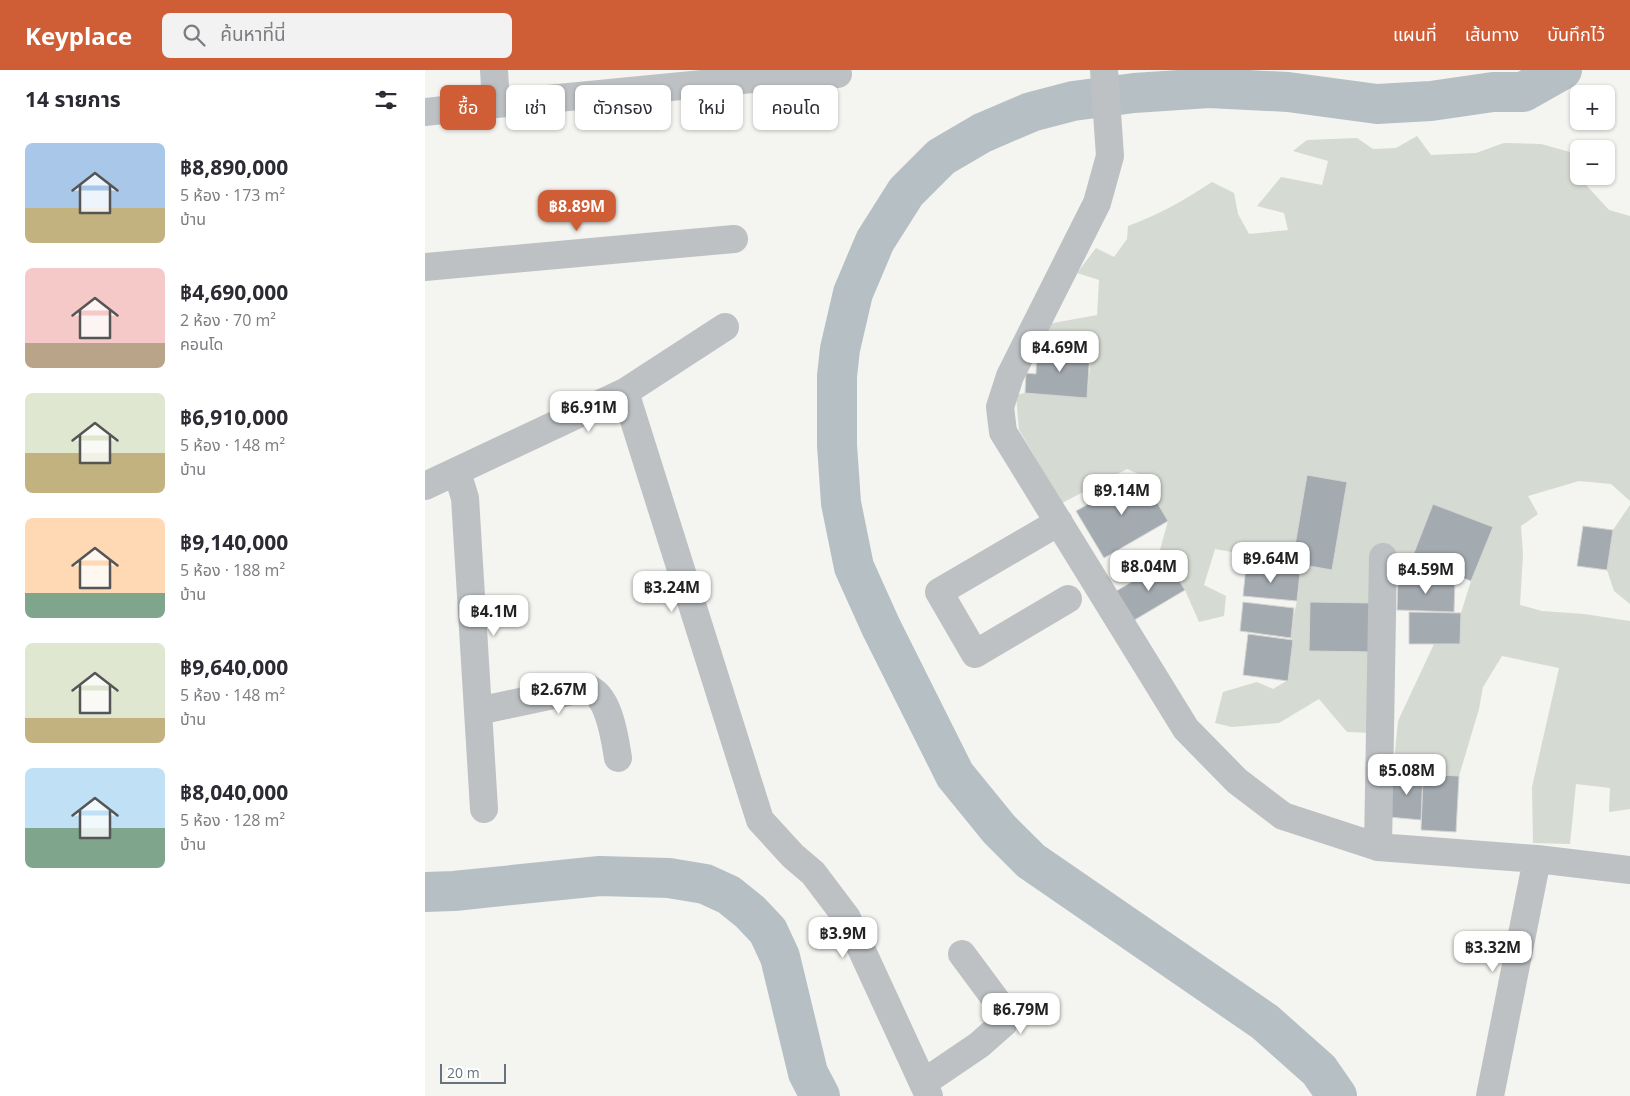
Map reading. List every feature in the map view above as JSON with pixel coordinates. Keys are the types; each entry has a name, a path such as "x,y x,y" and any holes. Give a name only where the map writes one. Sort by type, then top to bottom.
{"street":[{"path":"494,70 495,85"},
{"path":"1104,70 1110,156 1097,203 1010,376 1000,407 1003,432 1185,728 1230,774 1283,816 1378,847 1537,859 1630,870"},
{"path":"496,104 785,76 837,74"},
{"path":"425,112 440,110"},
{"path":"425,267 734,238"},
{"path":"425,486 625,392 725,327"},
{"path":"625,392 760,820 793,856 813,873 847,918 926,1089 1004,1023 1005,1012 963,954"},
{"path":"457,472 465,498 484,810"},
{"path":"1059,522 939,592 975,654 1068,599"},
{"path":"1378,847 1383,556"},
{"path":"478,710 586,688 592,689 609,714 619,758"},
{"path":"1490,1096 1537,859"}],"shaded area":[{"path":"1417,136 1431,155 1476,153 1504,143 1541,144 1570,152 1570,185 1586,185 1609,210 1630,216 1630,501 1611,484 1579,481 1528,496 1538,514 1521,526 1523,554 1520,605 1542,611 1584,614 1630,621 1630,809 1609,812 1610,788 1576,784 1570,844 1533,843 1532,787 1559,668 1502,656 1483,687 1479,709 1459,776 1393,772 1398,721 1434,644 1460,644 1461,613 1492,527 1434,504 1412,557 1431,565 1427,579 1398,578 1392,554 1373,603 1310,602 1309,651 1373,652 1375,733 1347,732 1319,699 1279,723 1232,727 1215,723 1223,692 1257,682 1273,689 1288,680 1293,640 1291,638 1292,628 1301,570 1303,565 1332,570 1346,482 1307,475 1292,563 1215,549 1204,585 1226,596 1224,616 1199,622 1185,590 1167,561 1155,568 1168,521 1141,475 1127,469 1062,503 1019,430 1016,395 1025,393 1087,397 1092,348 1037,346 1048,324 1097,315 1099,280 1077,273 1096,248 1114,257 1127,239 1128,226 1171,207 1212,182 1234,193 1238,214 1249,234 1288,230 1284,213 1257,206 1281,177 1322,185 1328,161 1293,151 1307,140 1357,138 1373,149 1396,148"},
{"path":"1630,505 1630,604 1614,591 1607,570 1613,530"}],"building":[{"path":"1037,346 1090,350 1087,398 1025,393 1026,373 1036,374"},
{"path":"1141,475 1168,521 1104,558 1076,511"},
{"path":"1307,475 1347,482 1332,570 1292,563"},
{"path":"1433,504 1493,527 1471,581 1412,558"},
{"path":"1583,526 1613,530 1607,570 1577,566"},
{"path":"1167,561 1185,590 1131,622 1113,593"},
{"path":"1246,567 1300,573 1297,601 1243,596"},
{"path":"1398,578 1455,580 1454,612 1397,610"},
{"path":"1243,602 1294,608 1291,638 1240,631"},
{"path":"1310,602 1373,603 1373,652 1309,651"},
{"path":"1409,612 1461,613 1460,644 1409,644"},
{"path":"1248,634 1293,640 1288,681 1243,675"},
{"path":"1393,772 1423,774 1421,820 1389,817"},
{"path":"1423,774 1459,776 1456,832 1421,830"}],"waterway":[{"path":"1337,1096 1319,1070 1265,1022 1031,861 999,829 955,775 881,627 854,567 841,503 837,445 837,376 840,349 853,293 875,241 906,192 941,157 982,133 1031,112 1073,101 1134,93 1209,88 1288,92 1377,104 1431,101 1493,92 1523,92 1562,70"},
{"path":"425,892 454,891 600,876 669,878 705,884 729,895 750,912 768,931 780,957 808,1073 820,1096"}]}
